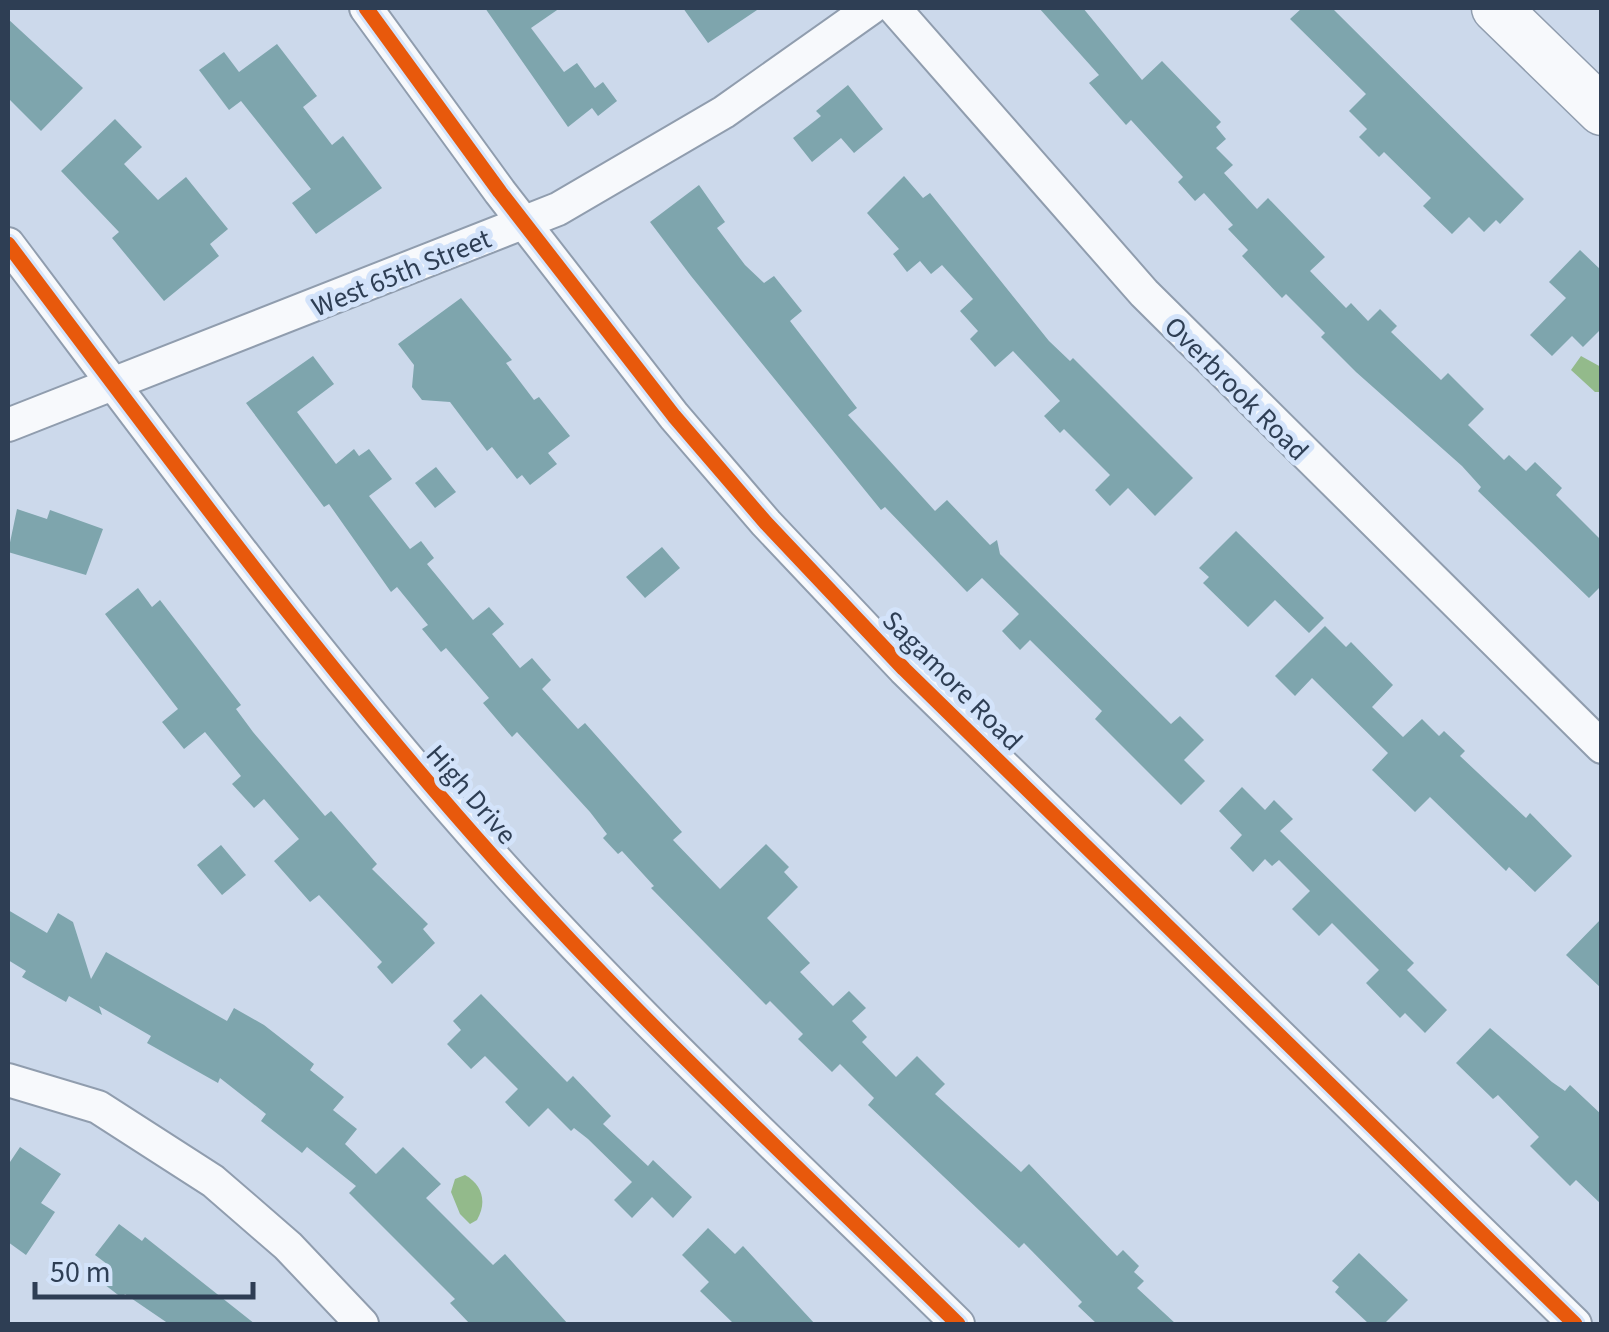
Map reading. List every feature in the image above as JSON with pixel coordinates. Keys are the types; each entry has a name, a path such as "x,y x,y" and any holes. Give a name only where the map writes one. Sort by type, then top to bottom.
{"main road":[{"path":"1496,8 1602,110"}],"street":[{"name":"Sagamore Road","path":"366,8 674,416 766,523 904,669 1575,1324"},
{"name":"West 65th Street","path":"8,425 558,209 724,112 871,8"},
{"name":"Overbrook Road","path":"894,8 1158,308 1602,748"},
{"name":"High Drive","path":"8,244 320,653 494,858 627,1000 958,1324"},
{"path":"8,1080 98,1107 213,1181 288,1246 362,1324"}],"shaded area":[{"path":"1581,356 1601,367 1600,392 1595,392 1571,370"},
{"path":"465,1175 476,1184 482,1201 477,1220 470,1224 460,1214 451,1192 455,1179"}],"building":[{"path":"485,8 560,8 531,28 564,72 577,63 595,88 603,82 617,101 598,116 592,108 568,127"},
{"path":"683,8 760,8 708,43"},
{"path":"1039,8 1083,8 1142,80 1162,61 1221,122 1216,127 1226,139 1216,148 1233,165 1224,173 1257,209 1268,198 1325,257 1310,271 1346,308 1351,303 1368,321 1380,309 1397,326 1391,332 1441,380 1448,373 1484,409 1468,425 1504,460 1509,455 1526,471 1535,462 1562,488 1556,495 1602,541 1602,585 1589,598 1478,491 1481,487 1462,466 1356,372 1321,337 1325,333 1286,294 1282,298 1242,256 1248,250 1228,229 1233,225 1204,193 1195,201 1178,182 1183,177 1131,120 1126,125 1089,83 1099,75"},
{"path":"1302,8 1332,8 1524,199 1500,224 1496,220 1484,232 1469,217 1452,234 1423,206 1431,198 1384,152 1379,157 1359,137 1367,129 1349,111 1366,94 1290,19"},
{"path":"8,19 83,88 41,131 8,98"},
{"path":"277,44 317,96 303,107 332,145 343,136 382,188 316,234 292,203 311,189 241,101 229,110 199,70 224,52 239,72"},
{"path":"848,85 883,129 854,153 841,138 812,162 793,138 821,116 816,111"},
{"path":"115,119 142,147 124,164 158,200 186,177 228,229 210,244 219,256 164,301 112,238 119,232 61,171"},
{"path":"904,176 923,198 930,193 1049,341 1070,361 1073,358 1193,478 1155,516 1128,488 1110,506 1095,490 1110,475 1064,429 1060,433 1044,416 1060,401 1013,351 995,367 970,339 978,331 960,311 973,299 942,265 931,274 920,261 907,272 893,254 899,249 867,213"},
{"path":"699,185 725,222 717,228 745,265 764,283 774,276 802,311 790,321 857,408 848,415 935,511 947,500 990,545 997,540 1000,554 1171,724 1180,716 1204,740 1184,760 1205,781 1181,805 1095,719 1102,711 1030,640 1020,650 1002,631 1019,614 982,578 967,592 885,507 881,510 691,276 650,222"},
{"path":"1580,250 1602,271 1602,328 1583,347 1572,336 1552,356 1530,335 1566,298 1549,282"},
{"path":"461,298 512,360 506,363 534,400 539,397 570,436 548,453 557,464 530,485 522,475 517,479 492,447 487,451 450,402 422,400 412,387 414,365 398,344"},
{"path":"313,356 334,384 297,412 336,464 354,449 359,456 369,449 392,479 369,496 410,549 421,541 434,558 427,564 473,620 489,607 504,624 492,634 520,668 532,658 551,680 542,689 578,729 585,723 682,832 673,840 720,889 766,844 789,867 784,872 798,887 767,918 810,963 800,972 833,1006 849,991 866,1008 852,1021 867,1037 862,1042 896,1077 917,1056 945,1084 935,1094 1021,1172 1029,1164 1117,1256 1123,1250 1139,1266 1134,1272 1144,1281 1137,1288 1176,1324 1097,1324 1078,1306 1082,1302 1024,1243 1019,1248 868,1105 874,1098 840,1064 832,1072 798,1039 803,1034 770,1001 766,1005 651,888 654,886 622,851 618,854 603,838 607,834 590,812 517,732 512,737 483,703 489,698 446,648 441,652 422,629 428,625 397,587 391,592 329,504 324,507 246,403"},
{"path":"436,467 456,492 435,508 415,483"},
{"path":"17,509 47,519 50,510 103,529 86,575 8,552"},
{"path":"1236,531 1324,618 1309,633 1275,600 1248,627 1203,583 1209,577 1199,568"},
{"path":"662,547 680,568 645,598 626,577"},
{"path":"138,588 152,607 160,600 241,705 236,709 253,732 325,816 331,811 377,864 372,869 428,924 423,929 435,943 392,984 377,967 382,962 319,895 310,902 274,861 299,839 264,799 254,808 232,784 241,776 205,732 184,749 162,722 178,709 105,614"},
{"path":"1325,626 1346,647 1351,642 1393,685 1372,707 1403,737 1422,719 1439,736 1444,731 1465,751 1460,756 1526,818 1530,813 1572,856 1535,892 1509,867 1506,871 1430,797 1415,812 1372,770 1388,753 1312,678 1295,696 1275,676"},
{"path":"1242,787 1265,810 1274,800 1293,819 1280,831 1414,963 1407,970 1447,1010 1425,1033 1405,1013 1400,1018 1366,983 1379,970 1332,923 1319,936 1292,909 1310,891 1279,860 1272,866 1265,859 1253,872 1230,848 1242,835 1219,811"},
{"path":"221,845 246,875 222,895 197,865"},
{"path":"8,910 47,933 58,913 73,922 91,979 106,952 227,1021 234,1008 264,1025 314,1064 310,1070 344,1097 333,1110 357,1129 345,1144 376,1174 403,1147 441,1184 426,1198 493,1265 505,1254 568,1324 470,1324 450,1303 455,1299 349,1193 356,1186 307,1147 302,1153 261,1121 266,1114 220,1078 218,1083 147,1043 151,1036 99,1006 102,1015 69,996 66,1002 22,977 26,971 8,960"},
{"path":"1602,918 1602,989 1566,955"},
{"path":"481,994 567,1082 573,1076 611,1116 603,1124 648,1166 653,1160 692,1197 673,1218 652,1197 632,1218 614,1200 632,1182 588,1139 574,1128 571,1131 548,1108 529,1127 505,1102 518,1089 485,1056 471,1069 447,1044 461,1030 453,1021"},
{"path":"1490,1028 1552,1082 1565,1091 1570,1085 1602,1115 1602,1205 1576,1180 1570,1186 1530,1146 1539,1137 1498,1095 1493,1099 1456,1063"},
{"path":"20,1147 61,1174 41,1203 55,1212 26,1255 8,1242 8,1165"},
{"path":"119,1224 142,1241 145,1237 255,1324 169,1324 125,1294 122,1298 100,1281 111,1267 95,1255"},
{"path":"708,1228 735,1254 743,1246 815,1324 734,1324 700,1291 709,1282 682,1255"},
{"path":"1359,1253 1408,1300 1384,1324 1369,1324 1335,1292 1339,1287 1332,1281"}],"cycle path":[{"path":"366,8 500,192 674,416 766,523 904,669 1575,1324"},
{"path":"8,244 305,634 495,859 665,1037 958,1324"}]}
